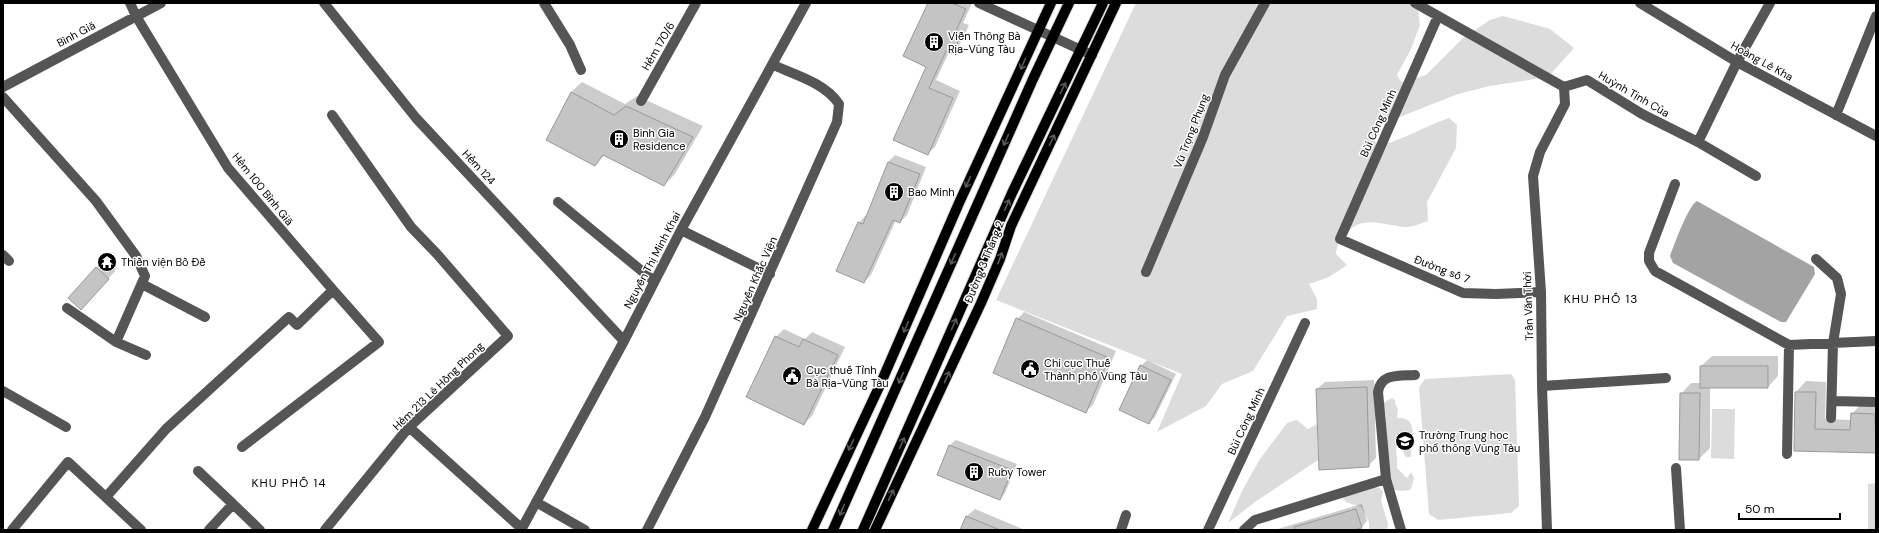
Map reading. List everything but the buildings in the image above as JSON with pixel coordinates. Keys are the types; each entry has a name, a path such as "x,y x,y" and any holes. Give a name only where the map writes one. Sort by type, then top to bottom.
{"main road":[{"path":"812,530 886,372 959,203 1051,3"},
{"path":"833,530 1069,3"},
{"name":"Đường 3 Tháng 2","path":"863,530 1012,193 1103,3"},
{"name":"Đường 3 Tháng 2","path":"875,530 981,303 1000,259 1011,226 1116,3"}],"street":[{"name":"Hẻm 100 Bình Giã","path":"130,3 136,16 228,168 379,342 242,447"},
{"name":"Bình Giã","path":"3,87 161,3"},
{"name":"Hẻm 124","path":"324,3 416,118 624,341"},
{"path":"544,3 570,45 581,70"},
{"name":"Hẻm 170/6","path":"641,101 696,3"},
{"name":"Nguyễn Thị Minh Khai","path":"521,529 624,341 681,230 806,3"},
{"path":"979,3 1092,55"},
{"name":"Vũ Trọng Phụng","path":"1146,272 1203,137 1225,75 1265,3"},
{"path":"1415,3 1564,87"},
{"name":"Hoàng Lê Kha","path":"1640,3 1737,62 1876,136"},
{"path":"1698,142 1737,62 1770,3"},
{"name":"Bùi Công Minh","path":"1340,239 1438,16"},
{"path":"1836,115 1876,16"},
{"name":"Nguyễn Khắc Viện","path":"647,530 705,417 837,122 839,104 833,95 813,82 773,65"},
{"name":"Huỳnh Tịnh Của","path":"1564,87 1587,80 1642,114 1698,142 1756,176"},
{"name":"Trần Văn Thời","path":"1546,530 1541,292 1533,176 1540,152 1565,104 1564,87"},
{"path":"3,96 96,201 136,256 145,276 116,342"},
{"name":"Hẻm 213 Lê Hồng Phong","path":"325,530 409,427 508,336 437,254 411,227 332,115"},
{"path":"1675,184 1649,253 1649,261 1655,271 1789,345 1876,341"},
{"path":"558,202 654,281"},
{"path":"681,230 770,274"},
{"name":"Đường số 7","path":"1340,239 1463,293 1496,294 1541,292"},
{"path":"1816,259 1837,278 1841,294 1833,343 1832,418"},
{"path":"142,284 205,317"},
{"path":"106,497 166,429 289,317 298,325 333,290"},
{"path":"67,308 116,342 146,355"},
{"name":"Bùi Công Minh","path":"1208,530 1305,323"},
{"path":"1787,454 1789,345"},
{"path":"1401,530 1386,479 1378,392 1379,385 1384,380 1392,376 1414,375"},
{"path":"1542,386 1666,378"},
{"path":"3,391 66,427"},
{"path":"1832,401 1876,402"},
{"path":"409,427 521,529"},
{"path":"12,530 68,462 141,530"},
{"path":"1676,468 1680,530"},
{"path":"198,471 260,530"},
{"path":"1244,530 1256,520 1386,479"},
{"path":"536,502 585,530"},
{"path":"208,530 233,504"},
{"path":"874,506 884,510"},
{"path":"1121,530 1126,514"}],"shaded area":[{"path":"1136,3 1417,3 1420,25 1411,49 1397,75 1401,82 1426,75 1463,38 1490,20 1503,16 1550,29 1574,48 1548,77 1490,86 1458,94 1387,122 1372,131 1377,147 1449,118 1457,125 1456,148 1427,202 1428,221 1409,227 1368,222 1361,223 1347,232 1338,244 1336,254 1347,265 1329,277 1309,284 1317,299 1317,309 1287,316 1253,371 1222,384 1206,406 1157,432 1182,374 996,300"},
{"path":"1697,201 1814,267 1815,274 1786,322 1781,322 1673,263 1670,256 1675,243 1693,204"},
{"path":"1511,374 1515,380 1519,506 1511,513 1438,520 1429,514 1419,387 1425,379"},
{"path":"1392,398 1395,400 1398,409 1397,418 1409,421 1413,432 1411,457 1406,457 1403,451 1405,440 1397,435 1396,439 1397,468 1407,478 1411,472 1414,478 1411,489 1405,491 1386,487 1384,421 1386,416 1381,404"},
{"path":"1712,409 1735,409 1734,459 1711,458"},
{"path":"1297,420 1308,429 1317,424 1318,460 1255,502 1228,523 1242,491 1260,459 1287,423"},
{"path":"1876,483 1876,530 1868,530 1868,484"},
{"path":"1358,484 1380,488 1383,492 1381,501 1388,524 1387,530 1369,530 1369,522 1361,507 1346,502 1343,498 1348,486"}],"place":[{"name":"Viễn Thông Bà Rịa-Vũng Tàu","path":"934,42"},
{"name":"Binh Gia Residence","path":"619,139"},
{"name":"Bao Minh","path":"894,192"},
{"name":"Thiền viện Bồ Đề","path":"107,262"},
{"name":"Chi cục Thuế Thành phố Vũng Tàu","path":"1030,369"},
{"name":"Cục thuế Tỉnh Bà Rịa-Vũng Tàu","path":"792,376"},
{"name":"Trường Trung học phổ thông Vũng Tàu","path":"1405,441"},
{"name":"Ruby Tower","path":"974,472"}],"district":[{"name":"KHU PHỐ 13","path":"1601,299"},
{"name":"KHU PHỐ 14","path":"289,483"}]}
